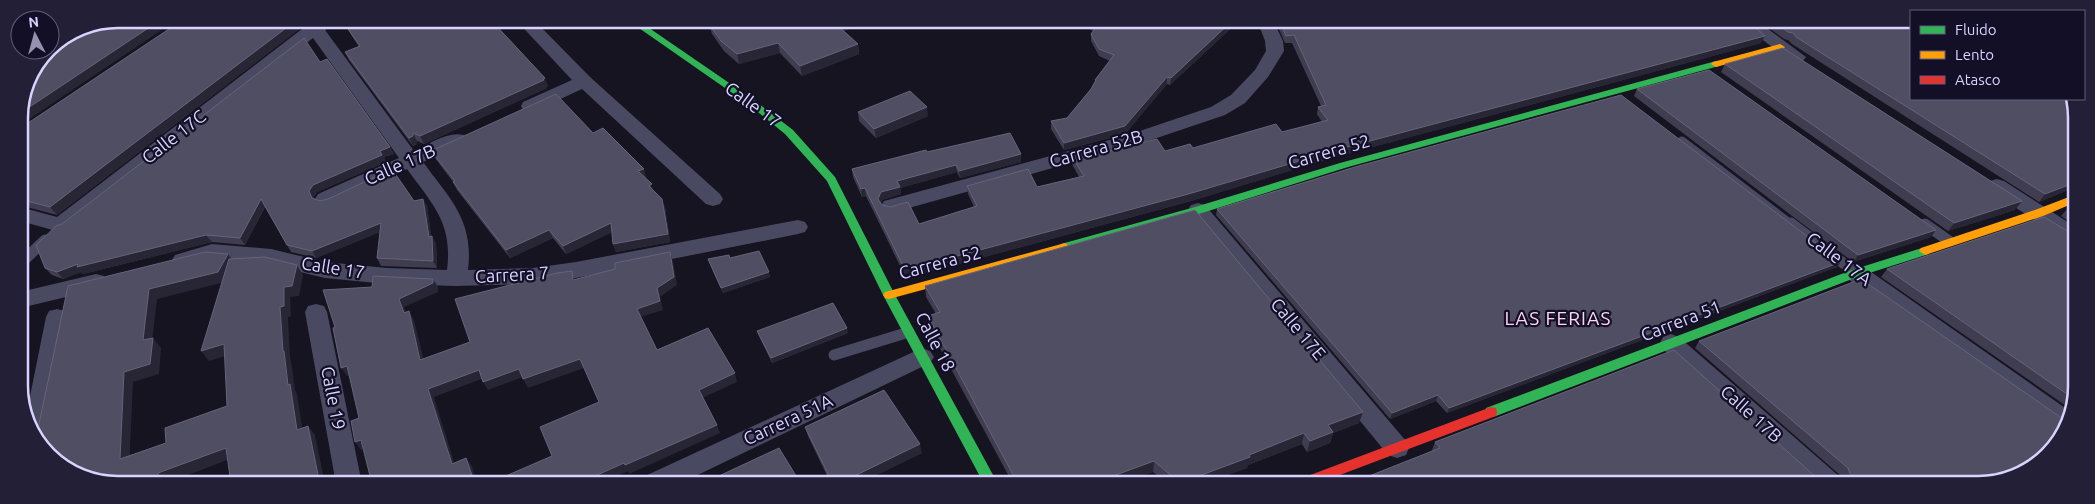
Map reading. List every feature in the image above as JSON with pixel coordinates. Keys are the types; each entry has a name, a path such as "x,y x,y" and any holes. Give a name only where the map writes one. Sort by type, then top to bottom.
{"street":[{"name":"Carrera 7","path":"315,28 451,215 459,236 460,250 456,278 533,276 576,270 798,227"},
{"name":"Calle 17C","path":"60,225 315,28"},
{"path":"532,28 584,82 713,199"},
{"name":"Calle 17","path":"643,28 751,102 789,132 831,178 850,216"},
{"name":"Carrera 52B","path":"891,206 1135,139 1218,111 1238,99 1262,74 1275,51 1274,41 1268,28"},
{"path":"1755,28 1780,47 1811,66"},
{"name":"Carrera 52","path":"889,295 1198,210 1344,166 1708,71 1780,47"},
{"path":"514,113 584,82"},
{"name":"Calle 17B","path":"325,199 471,133"},
{"path":"1984,177 2068,232"},
{"name":"Carrera 51","path":"1322,476 1856,273 2039,213 2068,201"},
{"name":"Calle 17E","path":"1198,210 1397,448"},
{"path":"28,216 60,225"},
{"name":"Calle 18","path":"850,216 889,295 987,477"},
{"name":"Calle 17","path":"165,264 212,252 271,257 325,270 387,276 456,278"},
{"name":"Calle 17A","path":"1856,273 2062,419"},
{"path":"28,298 118,276"},
{"name":"Calle 19","path":"316,312 348,477"},
{"path":"36,425 57,317"},
{"name":"Calle 17B","path":"1671,343 1821,476"},
{"name":"Carrera 51A","path":"669,477 922,357"}],"lane":[{"name":"Calle 17A","path":"1671,132 1856,273"},
{"path":"1916,218 1949,241"},
{"name":"Calle 17C","path":"28,256 60,225"},
{"path":"834,355 909,332"}],"building":[{"path":"106,28 148,28 28,108 34,83 49,60 60,60 60,49 88,32"},
{"path":"170,28 286,28 50,207 28,201 28,123"},
{"path":"347,28 498,28 545,78 420,136 413,133 413,136 409,138 345,52 360,46"},
{"path":"712,28 840,28 858,44 800,66 778,43 737,54 721,41"},
{"path":"1096,28 1224,28 1171,78 1167,77 1125,126 1064,143 1051,121 1067,118 1091,89 1095,80 1114,55 1099,49 1091,34"},
{"path":"1282,28 1756,28 1765,36 1336,150 1192,193 913,268 910,264 903,266 865,188 861,189 852,169 926,150 927,152 1010,133 1021,154 959,171 956,165 897,181 900,187 881,192 878,199 882,205 890,207 908,202 919,224 977,206 967,186 1028,169 1037,187 1084,176 1072,157 1108,147 1102,153 1157,139 1165,151 1190,144 1193,148 1276,124 1282,132 1328,120 1318,107 1326,105 1294,35 1286,36"},
{"path":"1783,28 1910,28 1910,100 2066,100 2068,117 2068,185 2045,194 1796,37 1793,33"},
{"path":"304,38 320,62 327,59 390,147 380,151 382,155 313,185 309,191 312,198 320,201 328,199 392,169 414,201 423,199 429,237 432,236 433,261 377,258 381,223 312,251 287,245 261,199 240,238 206,235 77,267 78,264 57,272 45,268 36,245 56,226 62,224"},
{"path":"1783,48 2022,201 1954,223 1725,64"},
{"path":"1709,70 1936,230 1858,255 1637,89"},
{"path":"910,91 927,107 874,129 858,112"},
{"path":"556,94 593,133 603,128 644,169 638,171 652,184 649,186 662,199 668,234 613,244 611,223 563,246 549,230 506,250 431,151"},
{"path":"1621,95 1841,262 1449,408 1438,395 1392,413 1217,209 1355,167"},
{"path":"1195,210 1363,412 1328,425 1333,432 1310,441 1304,433 1249,455 1250,457 1198,476 1172,476 1154,461 1112,476 1014,477 928,316 940,312 925,286"},
{"path":"2044,217 2068,231 2067,394 1887,269"},
{"path":"759,251 769,272 721,288 708,259 729,255 730,258"},
{"path":"205,252 228,254 218,272 149,289 143,340 153,338 150,364 124,372 120,459 166,443 165,428 227,406 224,344 201,351 229,259 265,257 297,265 292,286 284,287 284,306 280,307 283,351 297,430 308,426 319,477 230,477 226,448 158,473 158,477 100,475 88,472 63,458 46,441 37,427 68,286"},
{"path":"670,252 674,277 657,288 660,301 637,309 657,350 708,328 735,373 699,390 717,425 593,477 504,477 552,456 540,427 599,402 580,359 523,379 519,369 483,382 479,370 428,389 452,464 466,458 473,477 370,477 361,440 355,442 351,421 359,418 347,366 341,368 333,328 335,327 323,290 372,287 373,276 433,279 433,283 399,299 404,313 409,311 420,360 470,342 455,299 557,273 572,271 573,280 615,269 615,263"},
{"path":"1861,279 2062,418 2049,441 2037,454 2012,470 1995,475 1851,476 1848,468 1699,341"},
{"path":"833,303 847,328 771,358 757,331"},
{"path":"1674,350 1815,476 1368,476 1440,448 1435,442"},
{"path":"884,390 920,444 853,477 829,477 805,427"},
{"path":"779,448 796,477 717,477"}],"traffic: fast":[{"path":"643,28 751,102 789,132 831,179 889,295 987,477"},
{"path":"1065,247 1198,210 1344,165 1716,64"},
{"path":"1491,412 1856,273 1925,251"}],"traffic: slow":[{"path":"1716,64 1780,47"},
{"path":"1925,251 2068,201"},
{"path":"889,295 1065,247"}],"traffic: jam":[{"path":"1322,476 1491,412"}],"district":[{"name":"LAS FERIAS","path":"1558,318"}]}
